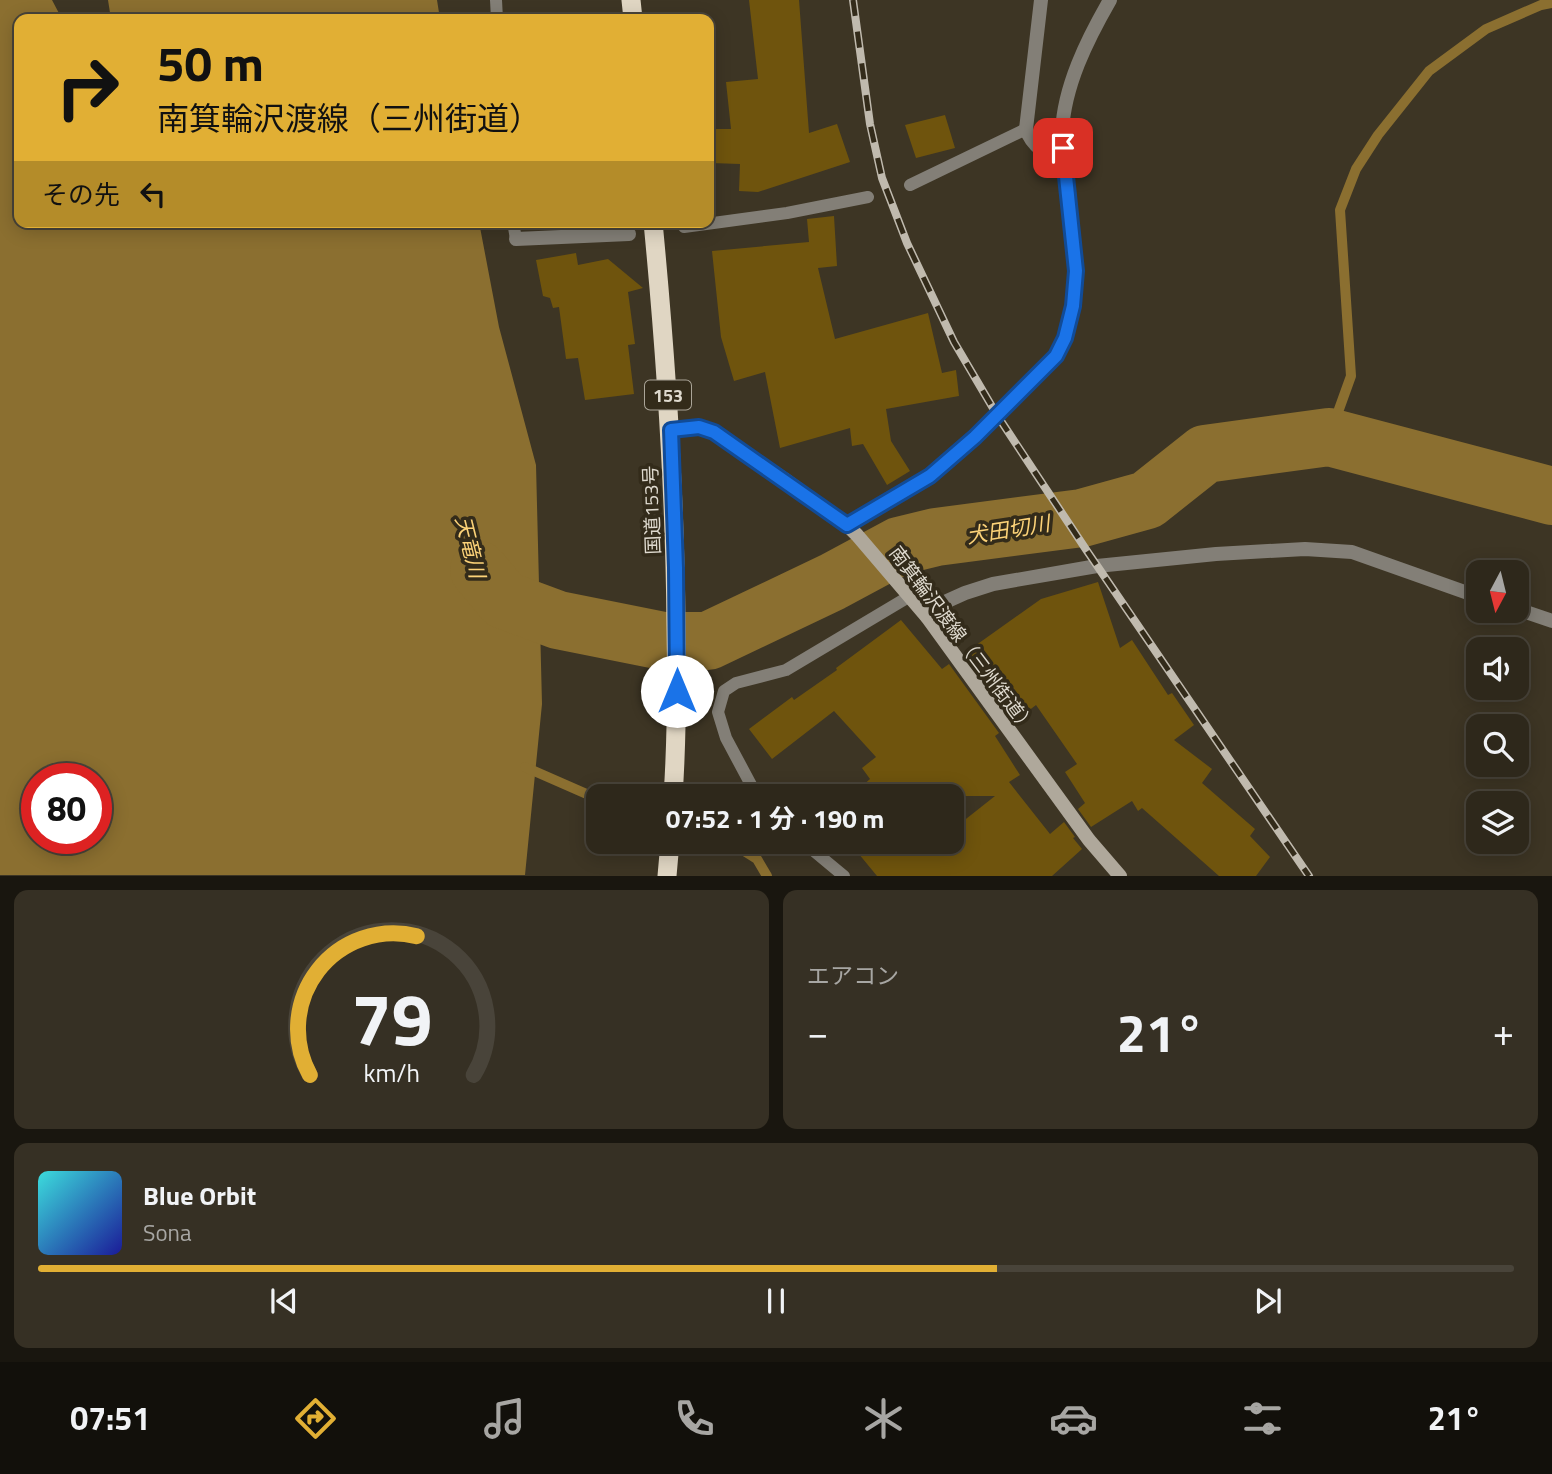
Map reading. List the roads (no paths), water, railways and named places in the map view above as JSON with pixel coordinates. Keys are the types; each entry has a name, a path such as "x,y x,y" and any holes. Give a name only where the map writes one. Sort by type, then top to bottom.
{"highway":[{"name":"国道153号","path":"654,228 671,430 676,568 677,740 674,784"},
{"path":"667,876 669,854"}],"main road":[{"name":"南箕輪沢渡線（三州街道）","path":"671,430 699,427 714,432 852,530 927,617 1088,840 1119,876"}],"street":[{"path":"1041,0 1026,130 1028,137 1037,146 1065,164"},
{"path":"852,530 930,476 975,437 1056,356 1065,338 1073,306 1076,271 1062,132 1065,102 1098,20 1110,0"},
{"path":"516,239 629,234"},
{"path":"927,617 945,602 993,584 1097,566 1216,554 1306,549 1352,552 1466,593"},
{"path":"1530,613 1552,621"}],"lane":[{"path":"910,185 1026,130"},
{"path":"714,223 787,213 868,197"},
{"path":"514,228 516,239"},
{"path":"751,784 726,738 718,712 723,691 736,683 786,670 907,592"},
{"path":"817,854 844,876"}],"water":[{"name":"天竜川","path":"0,0 52,0 59,14 14,14 14,228 480,228 499,327 536,465 542,704 525,875 0,875"},
{"path":"108,0 437,0 439,14 110,14"}],"waterway":[{"path":"1329,437 1351,376 1340,210 1356,169 1378,135 1429,71 1486,29 1541,5 1552,3"},
{"name":"犬田切川","path":"479,570 504,600 558,620 663,641 708,641 832,582 899,546 936,537 1082,518 1147,500 1205,454 1329,437 1552,496"},
{"path":"525,767 586,794"},
{"path":"749,854 757,859 767,876"}],"railway":[{"path":"853,0 870,124 882,178 907,243 954,342 997,415 1087,551 1309,876"}]}
